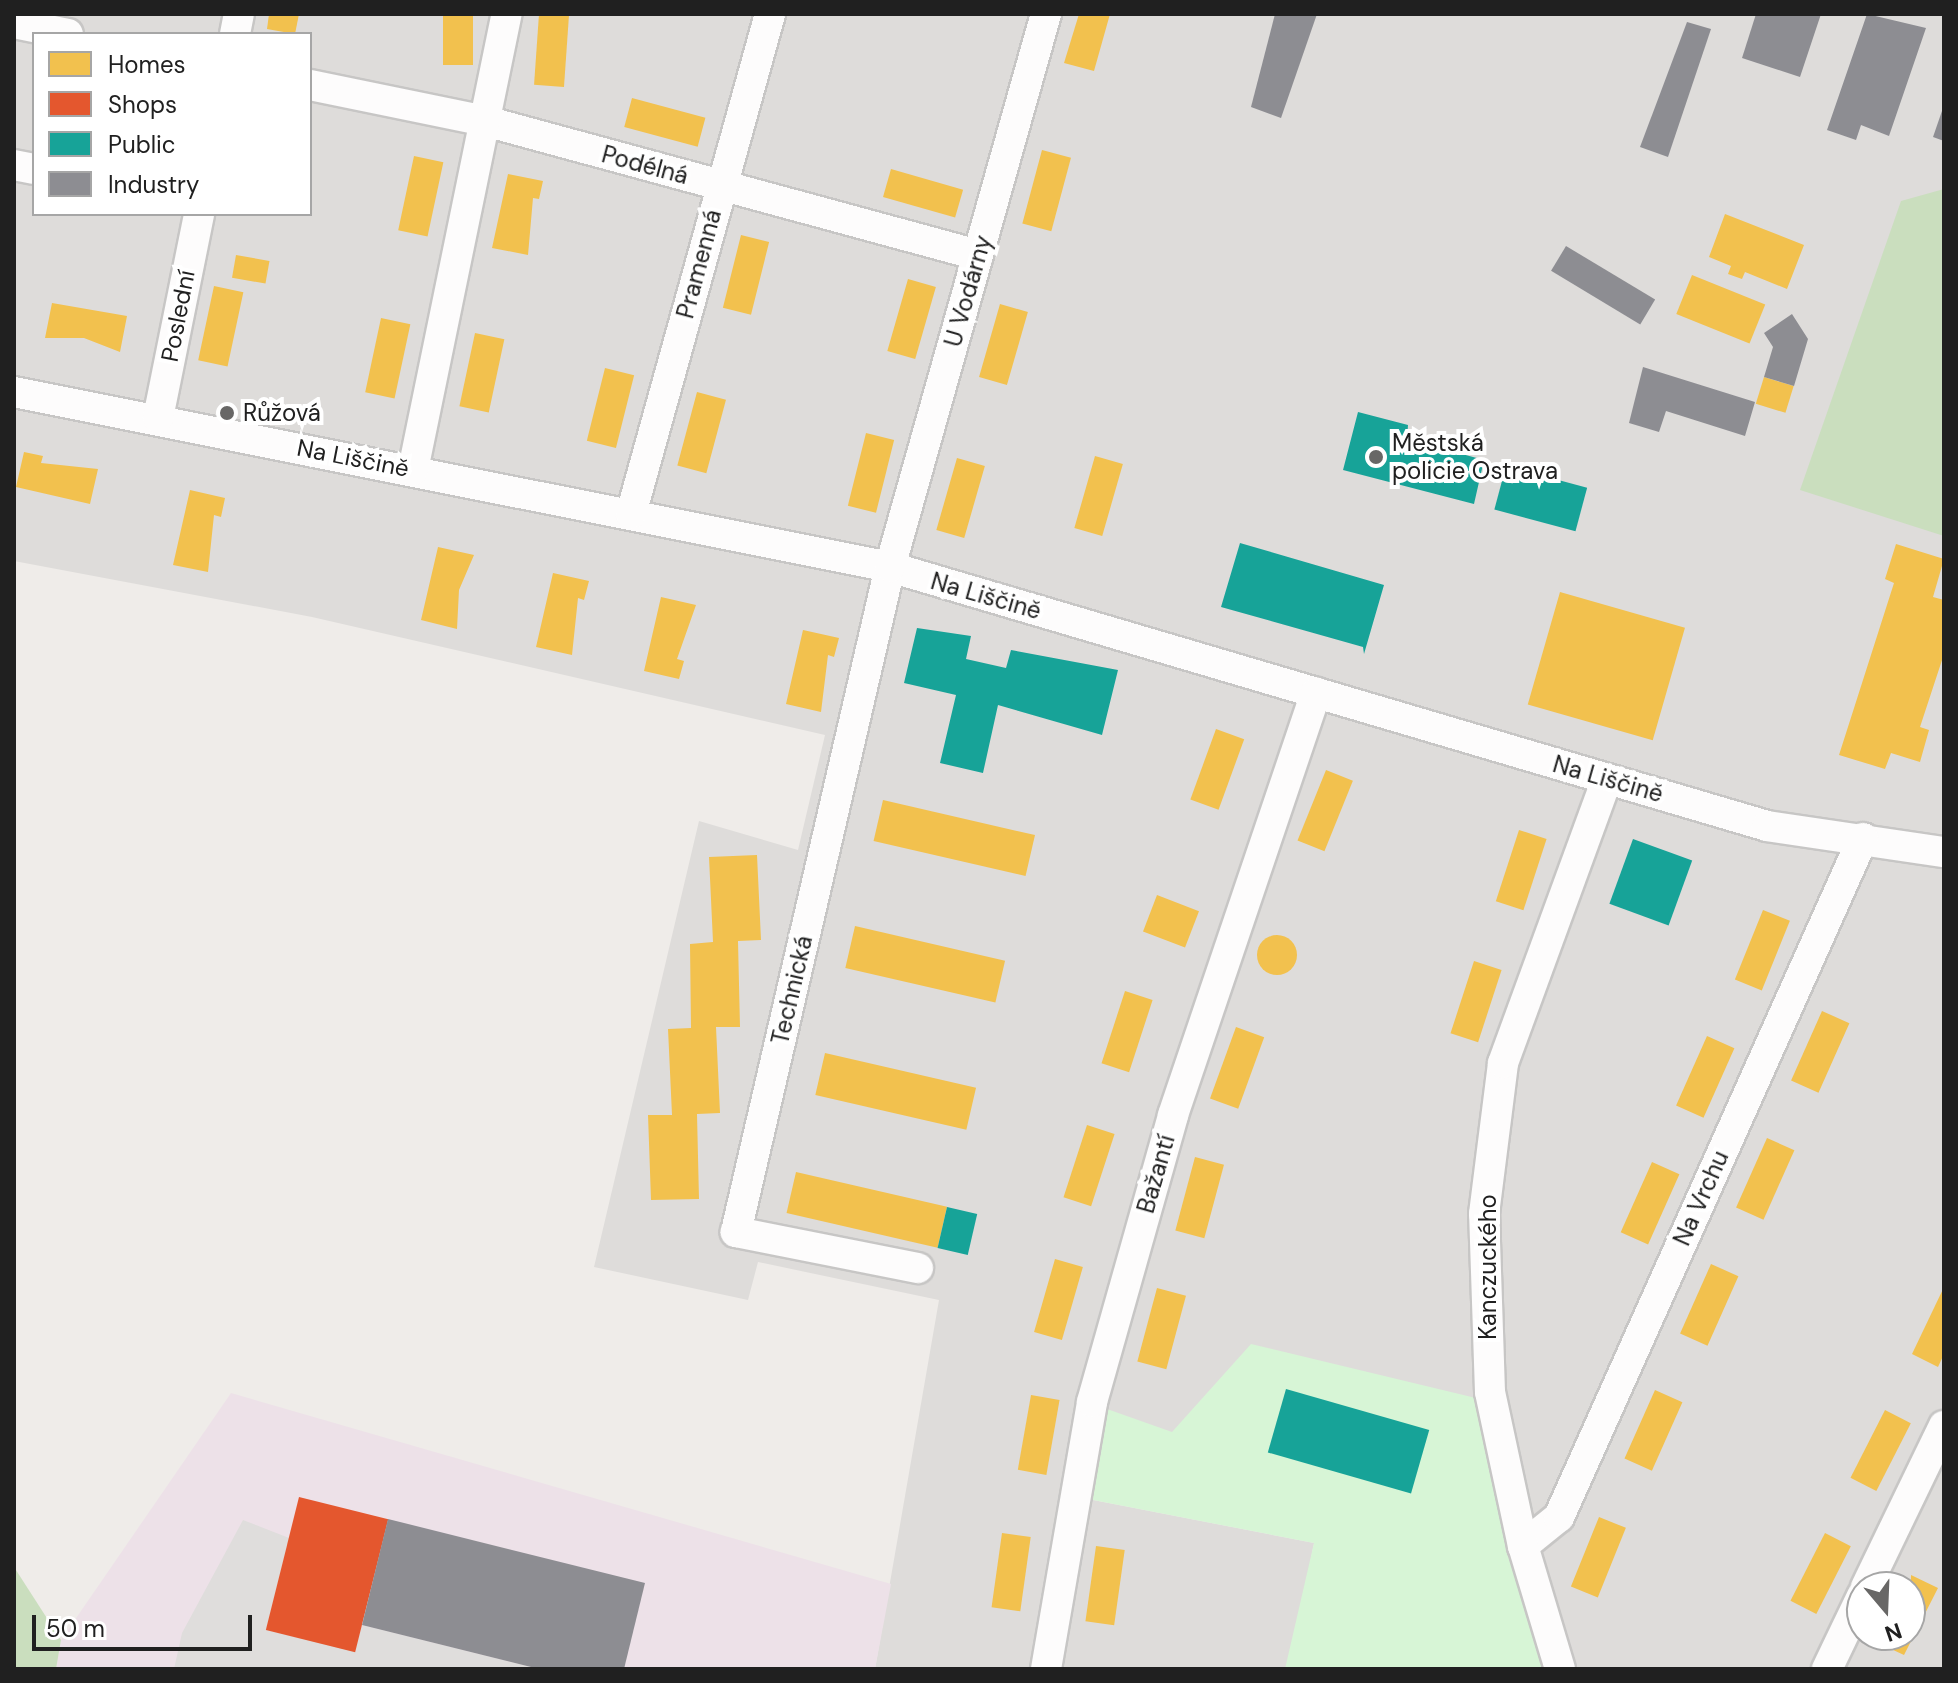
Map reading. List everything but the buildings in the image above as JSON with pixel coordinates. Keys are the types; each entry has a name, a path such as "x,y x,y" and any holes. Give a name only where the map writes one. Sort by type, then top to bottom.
{"street":[{"path":"413,470 507,14"},
{"name":"Pramenná","path":"631,514 770,14"},
{"name":"U Vodárny","path":"890,567 1046,14"},
{"path":"14,23 58,32"},
{"name":"Podélná","path":"312,85 485,121 978,255"},
{"name":"Poslední","path":"158,418 199,216"},
{"name":"Na Liščině","path":"14,392 158,418 890,567 1767,826 1944,852"},
{"name":"Technická","path":"890,567 736,1232 918,1268"},
{"name":"Bažantí","path":"1046,1669 1092,1402 1173,1115 1316,693"},
{"name":"Kanczuckého","path":"1560,1669 1523,1546 1490,1392 1484,1214 1503,1063 1607,779"},
{"name":"Na Vrchu","path":"1523,1546 1559,1517 1863,838"},
{"path":"1874,1571 1944,1426"},
{"path":"1827,1669 1846,1629"}],"shaded area":[{"path":"14,14 1944,14 1944,1669 1547,1669 1525,1608 1172,1432 1088,1499 1314,1543 1289,1669 875,1669 939,1300 758,1262 748,1300 594,1267 699,821 798,850 825,735 312,617 14,561"},
{"path":"231,1393 891,1584 875,1669 56,1669 61,1640"},
{"path":"243,1520 289,1538 266,1630 355,1651 362,1625 539,1669 174,1669 182,1633"}],"green space":[{"path":"1944,189 1944,536 1800,490 1901,201"},
{"path":"1251,1344 1480,1399 1525,1608 1547,1669 1285,1669 1314,1543 1088,1499 1107,1409 1172,1432"},
{"path":"14,1567 61,1640 56,1669 14,1669"}],"place":[{"name":"Růžová","path":"227,413"},
{"name":"Městská policie Ostrava","path":"1376,457"}]}
